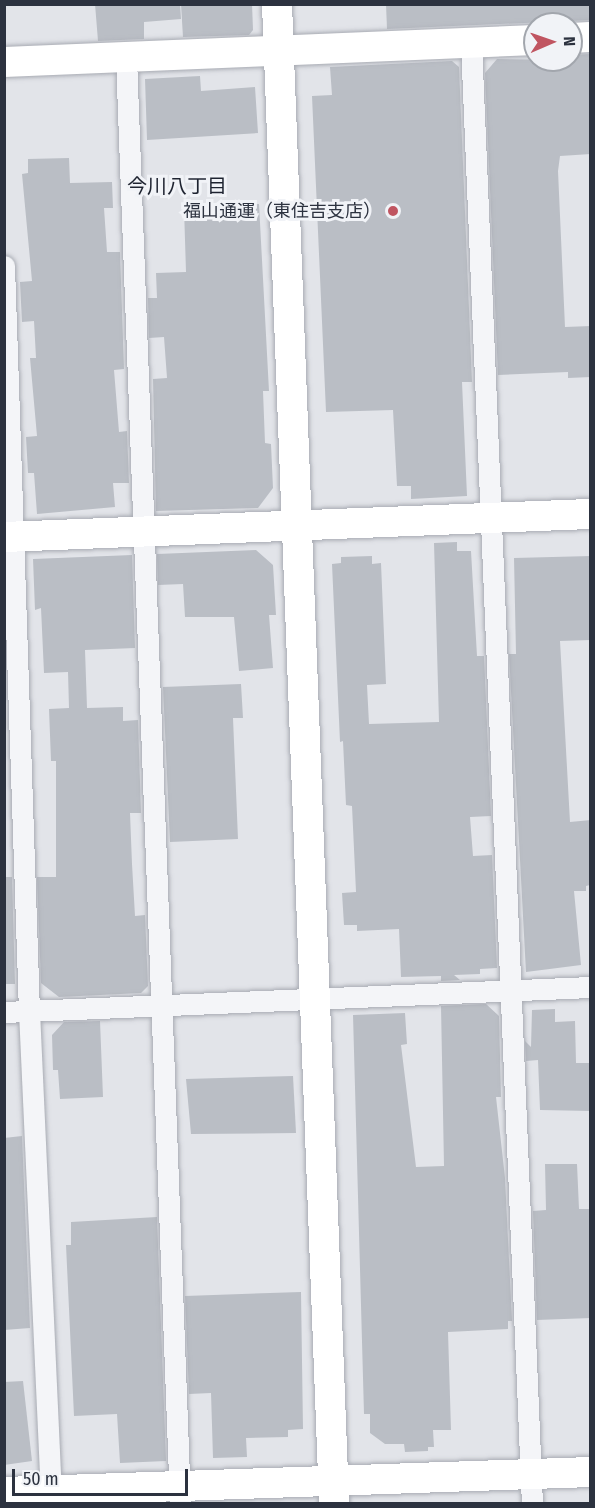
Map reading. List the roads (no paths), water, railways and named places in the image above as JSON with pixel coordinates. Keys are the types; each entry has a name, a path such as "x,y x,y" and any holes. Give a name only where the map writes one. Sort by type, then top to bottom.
{"street":[{"path":"277,4 298,525 312,998 333,1492"},
{"path":"4,62 523,41"},
{"path":"471,43 531,1503"},
{"path":"126,58 179,1494"},
{"path":"4,266 9,537 51,1489"},
{"path":"9,537 591,514"},
{"path":"4,1012 591,987"},
{"path":"4,1492 51,1489 179,1494 333,1492 530,1473 591,1472"}],"place":[{"name":"福山通運（東住吉支店）","path":"393,211"}],"district":[{"name":"今川八丁目","path":"177,186"}]}
